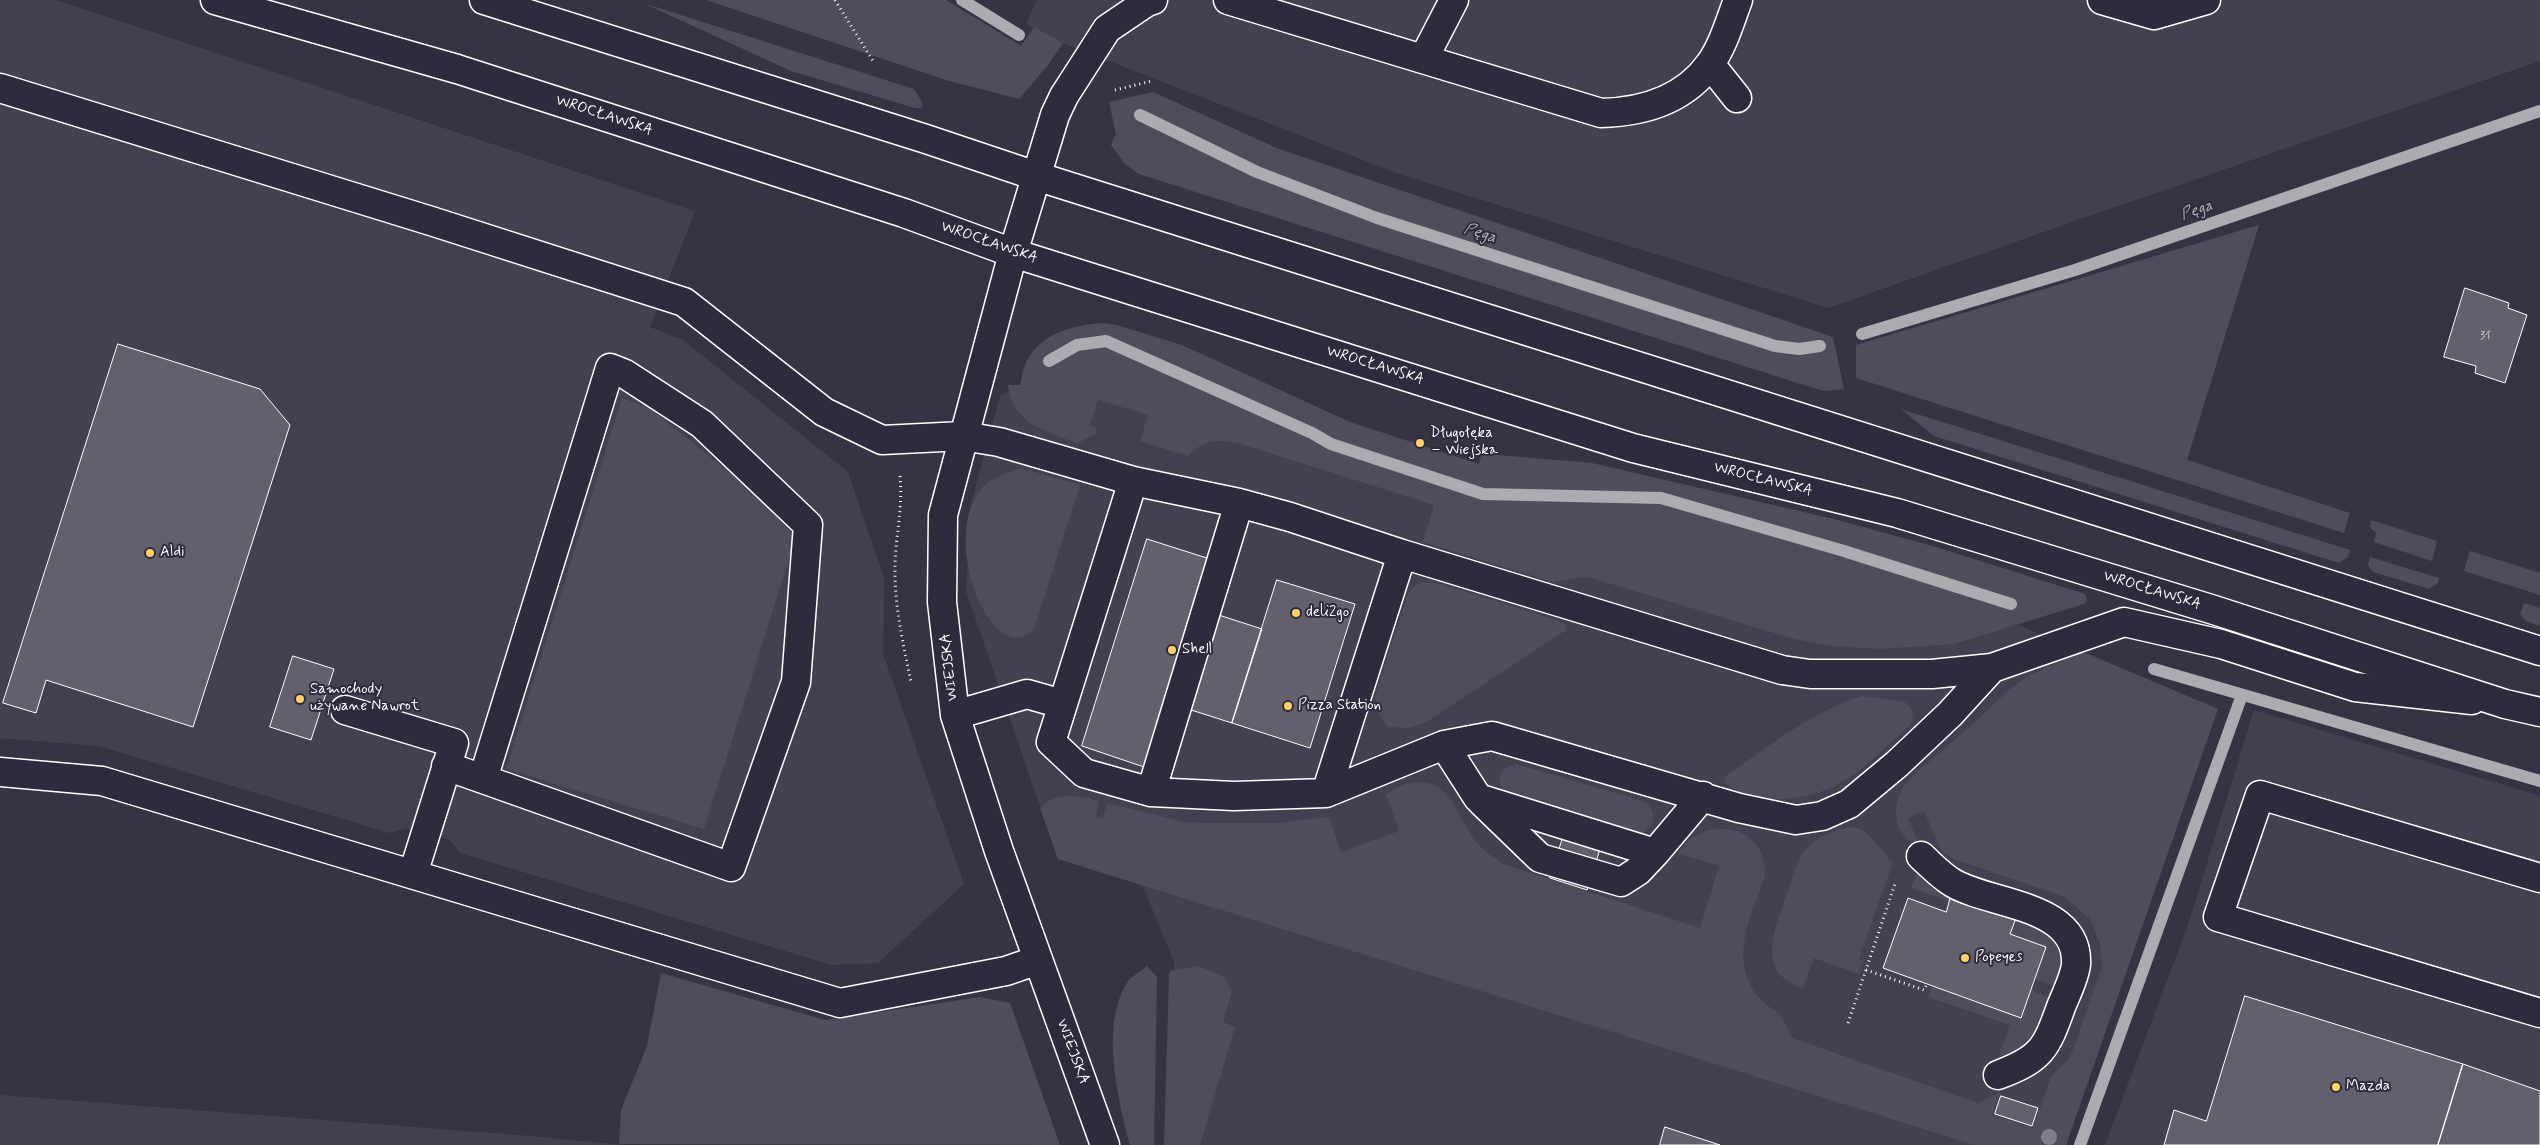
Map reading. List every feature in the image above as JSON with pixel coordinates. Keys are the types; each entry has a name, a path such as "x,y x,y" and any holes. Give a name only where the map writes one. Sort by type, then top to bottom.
{"main road":[{"name":"WROCŁAWSKA","path":"215,0 457,69 904,213 1013,253 1633,448 1897,513 2214,610 2506,704 2540,712"},
{"path":"484,0 2540,651"},
{"name":"WIEJSKA","path":"1105,1145 999,851 955,715 942,602 943,515 963,436 990,345 1013,253 1036,176 1064,96 1107,29 1147,2 1153,0"},
{"path":"1228,0 1601,113 1626,112 1660,105 1690,86 1710,64 1725,34 1738,0"},
{"path":"1424,58 1454,0"},
{"path":"2102,0 2154,15 2206,0"},
{"path":"1710,64 1737,98"},
{"path":"0,88 422,218 684,302 824,412 882,440 963,436 999,442 1133,481 1239,503 1290,517 1402,554 1782,670 1810,674 1932,674 1992,668 2124,622 2222,644 2355,688 2506,704"},
{"path":"446,766 731,868 796,682 808,525 702,424 625,374 610,368 483,779"},
{"path":"1133,481 1051,742 1084,773 1151,792 1234,796 1326,793 1444,744 1492,736 1739,808 1796,820 1822,816 1849,804 1897,764 1950,714 1992,668"},
{"path":"1151,792 1239,503"},
{"path":"1326,793 1402,554"},
{"path":"955,715 1027,694 1062,704"},
{"path":"345,710 454,743 413,874"},
{"path":"1444,744 1478,798 1540,858 1621,882 1638,871 1703,796"},
{"path":"0,772 102,781 840,1003 1006,971 1038,960"},
{"path":"2540,878 2260,795 2218,917 2540,1014"},
{"path":"1478,798 1655,853"},
{"path":"1921,856 1952,883 2048,917 2062,927 2070,937 2076,965 2050,1038 2039,1054 2026,1063 1998,1075"}],"path":[{"path":"835,0 873,61"},
{"path":"1115,90 1152,82"},
{"path":"1848,1023 1898,878"},
{"path":"1866,970 1924,990 1927,984"}],"shaded area":[{"path":"0,0 56,0 695,211 650,327 683,340 848,472 884,578 883,654 964,884 878,963 832,965 460,853 450,840 426,833 406,828 390,833 99,746 0,738"},
{"path":"706,0 946,0 1021,46 1034,27 1063,43 1048,65 1019,99 946,80"},
{"path":"1037,0 2540,0 2540,61 1828,308 1399,174 1063,43 1026,24"},
{"path":"643,3 914,89 923,104 921,108 915,108 791,71"},
{"path":"1153,92 1279,149 1833,337 1844,389 1823,391 1139,174 1125,164 1111,145 1116,134 1109,102"},
{"path":"2259,225 2187,460 2350,513 2344,533 1856,378 1856,345"},
{"path":"1103,323 1117,325 1182,345 1350,422 1479,464 1482,452 1592,463 1834,519 1936,547 2082,593 2086,595 2087,601 2084,604 1954,644 1879,649 1832,646 1794,639 1588,577 1552,582 1423,542 1434,505 1238,443 1211,442 1199,447 1188,456 1140,441 1148,415 1098,400 1090,425 1097,428 1095,434 1078,443 1043,430 1024,418 1016,409 1008,385 1020,385 1028,359 1034,350 1051,336 1071,328"},
{"path":"1086,348 2011,622 2218,709 2066,1145 1177,1145 1174,962 1142,884 1058,859 966,591 971,504 1000,396"},
{"path":"622,398 649,408 785,516 794,543 704,829 506,769"},
{"path":"1901,409 2350,550 2348,557 2339,563 1934,436"},
{"path":"1019,469 1080,485 1034,629 1018,638 1002,633 988,616 976,593 968,565 966,535 971,508 984,486 996,478"},
{"path":"2371,520 2437,541 2432,561 2374,542 2376,533 2370,527"},
{"path":"2470,551 2540,573 2540,595 2464,571"},
{"path":"2370,557 2439,578 2437,584 2429,589 2373,572 2368,565"},
{"path":"1423,582 1441,584 1563,622 1566,625 1566,630 1425,723 1408,728 1388,727 1379,715 1375,696 1408,593 1416,585"},
{"path":"2524,603 2540,608 2540,626 2526,621 2520,614"},
{"path":"2081,651 2218,709 2066,1145 1975,1145 1058,859 1040,808 1053,799 1068,796 1099,801 1096,817 1103,819 1107,803 1185,822 1200,823 1275,823 1329,817 1341,852 1399,831 1386,794 1407,784 1423,782 1434,785 1443,791 1477,843 1503,864 1700,928 1719,866 1678,853 1689,840 1703,832 1717,829 1732,830 1745,835 1756,845 1763,858 1765,876 1745,937 1744,967 1749,982 1758,997 1781,1016 1792,1038 1978,1103 2000,1092 1992,1115 2033,1128 2051,1077 2068,1059 2073,1050 2102,967 2100,943 2090,919 2065,897 1951,858 1941,850 1924,811 1908,818 1918,842 1916,844 1908,840 1899,826 1896,810 1901,793 1913,775 2010,689 2027,677"},
{"path":"1862,696 1905,702 1913,712 1912,722 1849,778 1833,787 1816,793 1797,798 1774,799 1735,790 1724,783 1726,776 1808,720"},
{"path":"2254,710 2540,796 2540,1145 2105,1145 2188,925"},
{"path":"1516,764 1646,802 1652,810 1654,821 1642,835 1505,791 1500,782 1500,774 1506,768"},
{"path":"1849,827 1862,830 1868,834 1893,862 1859,959 1864,961 1859,974 1814,958 1803,988 1788,981 1778,971 1773,960 1772,947 1778,919 1795,869 1803,853 1810,844 1820,837"},
{"path":"1917,873 2043,925 2066,951 2059,988 2035,979 2046,947 2010,934 2016,919 1951,896 1949,901 1911,888"},
{"path":"1147,966 1157,977 1154,1145 1130,1145 1116,1084 1113,1039 1115,1017 1120,997 1129,980"},
{"path":"1197,966 1223,976 1232,990 1223,1022 1235,1027 1200,1145 1164,1145 1169,976 1170,971"},
{"path":"661,973 825,1020 980,997 1010,1003 1060,1145 619,1144 621,1110 647,1046"},
{"path":"1932,986 2021,1017 2031,991 2055,1000 2042,1037 2007,1058 1999,1056 2010,1025 1928,997"},
{"path":"0,1095 530,1136 623,1145 0,1145"}],"building":[{"path":"2465,288 2509,303 2508,308 2527,315 2505,383 2475,373 2476,366 2444,357"},
{"name":"Aldi","path":"118,344 260,389 290,425 193,727 46,680 36,713 3,703"},
{"path":"1147,539 1213,560 1197,608 1262,629 1232,723 1166,702 1147,768 1082,746"},
{"path":"1277,580 1355,604 1310,748 1232,723"},
{"path":"293,656 334,669 311,740 270,727"},
{"path":"1570,816 1607,827 1587,890 1550,878"},
{"name":"Popeyes","path":"1951,896 2016,918 2010,934 2046,947 2021,1018 1883,968 1908,898 1946,912"},
{"name":"Mazda","path":"2245,996 2463,1064 2438,1145 2164,1145 2174,1110 2206,1121"},
{"path":"2463,1064 2540,1091 2540,1145 2438,1145"},
{"path":"2001,1096 2038,1108 2032,1126 1995,1114"},
{"path":"1665,1127 1720,1145 1660,1145"}],"waterway":[{"name":"Pęga","path":"962,0 1019,35"},
{"name":"Pęga","path":"1862,334 2075,270 2540,111"},
{"name":"Pęga","path":"1140,115 1257,172 1377,218 1775,346 1799,349 1820,346"},
{"path":"1049,361 1077,345 1106,341 1312,433 1331,444 1483,494 1661,498 1844,551 2011,604"},
{"path":"2154,669 2540,781"},
{"path":"2080,1145 2242,695"}],"place":[{"name":"Długołęka – Wiejska","path":"1420,443"},
{"name":"Aldi","path":"150,553"},
{"name":"deli2go","path":"1296,613"},
{"name":"Shell","path":"1172,650"},
{"name":"Samochody używane Nawrot","path":"300,699"},
{"name":"Pizza Station","path":"1288,706"},
{"name":"Popeyes","path":"1965,958"},
{"name":"Mazda","path":"2336,1087"}]}
